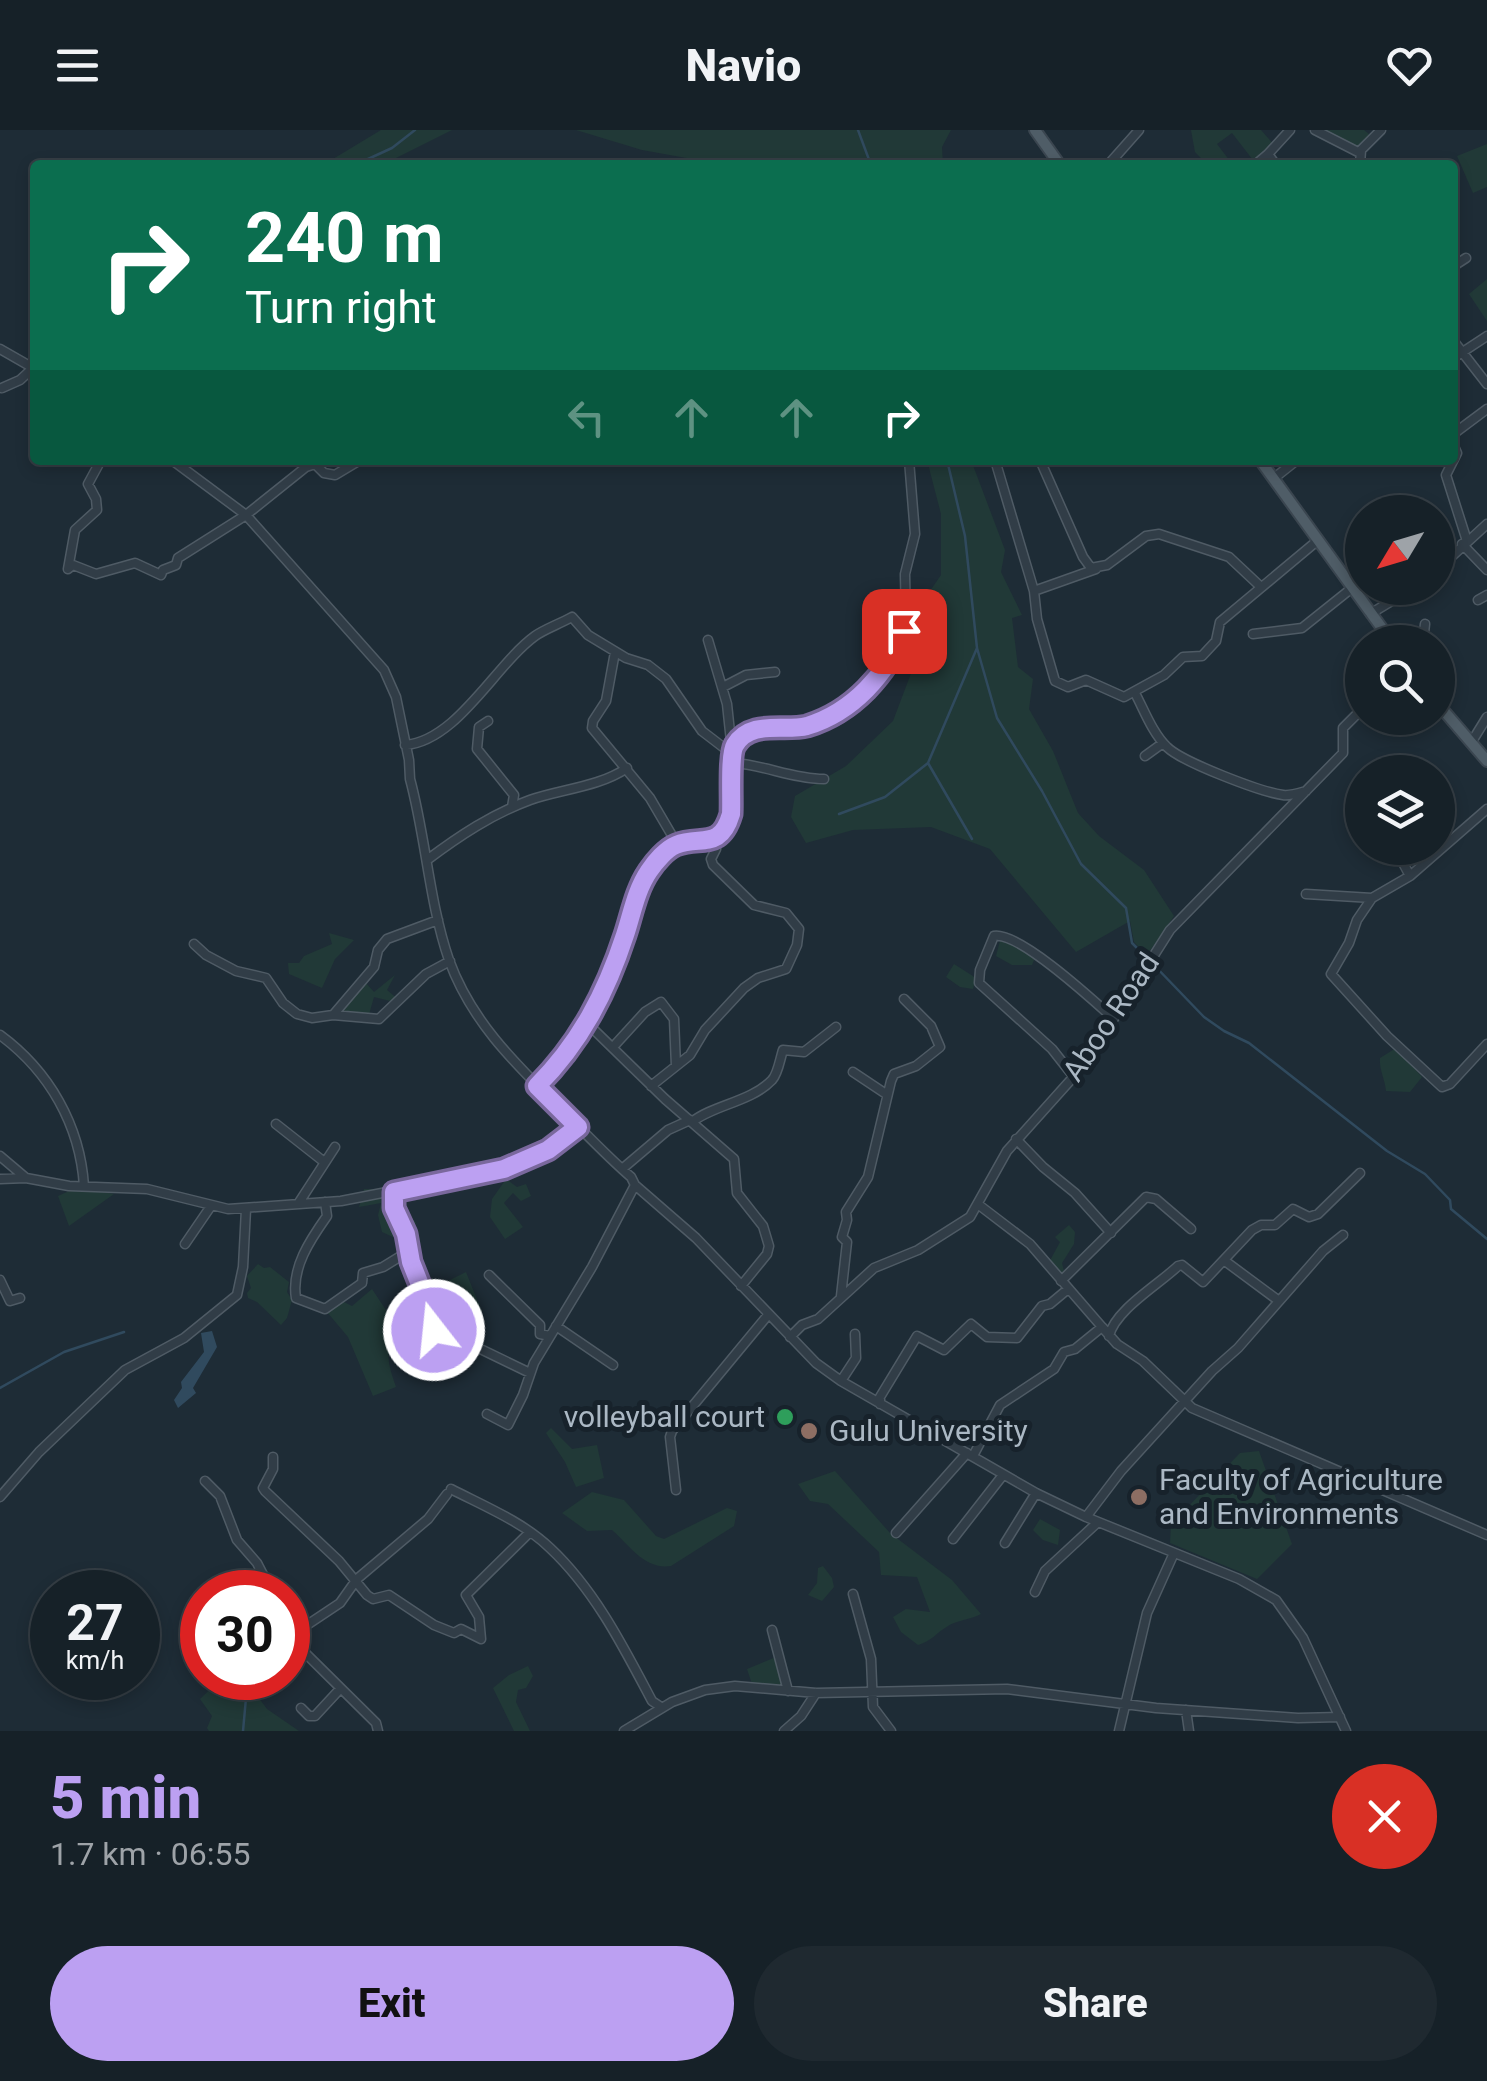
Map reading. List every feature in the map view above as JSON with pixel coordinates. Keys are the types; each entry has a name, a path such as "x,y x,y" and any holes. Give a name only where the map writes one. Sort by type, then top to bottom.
{"main road":[{"path":"1035,130 1056,160"},
{"path":"1263,465 1345,578"},
{"path":"1364,605 1379,625"},
{"path":"1455,724 1487,762"}],"street":[{"path":"1112,160 1139,130"},
{"path":"1261,160 1290,130"},
{"path":"1315,130 1360,153"},
{"path":"1360,160 1360,153 1381,130"},
{"path":"1268,154 1272,160"},
{"path":"1458,264 1466,258"},
{"path":"1458,355 1487,336"},
{"path":"1458,346 1487,384"},
{"path":"0,349 30,367"},
{"path":"2,388 30,372"},
{"path":"1458,434 1487,409"},
{"path":"98,465 88,481 96,510 74,530 68,569 73,565 101,574 134,563 161,575 163,570 176,565 178,558 246,515 309,465"},
{"path":"179,465 246,515 384,670 392,685 406,746 438,920 450,961 482,1026 537,1086 790,1337 841,1382 1036,1493 1240,1579 1281,1604 1303,1638 1346,1731"},
{"path":"315,465 324,473 335,475 352,465"},
{"path":"734,758 743,736 773,726 804,726 840,710 890,664 904,631 905,574 915,534 909,465"},
{"path":"996,465 1034,591 1037,619 1055,681 1068,687 1086,680 1119,696 1135,693 1183,658 1202,656 1216,641 1220,622 1317,540"},
{"path":"1042,465 1083,558 1096,569"},
{"path":"1273,479 1291,465"},
{"path":"1451,465 1446,475 1465,542 1487,570"},
{"path":"1455,552 1487,524"},
{"path":"1034,591 1116,560 1146,536 1159,534 1229,556 1262,587"},
{"path":"1252,634 1302,628 1345,594"},
{"path":"1370,614 1385,605"},
{"path":"406,746 444,729 535,636 571,617 588,635 615,652 648,665 666,680 702,731 734,758 810,780 824,779"},
{"path":"537,1086 565,1058 588,1024 647,873 677,844 709,842 730,819 734,758 723,687 708,640"},
{"path":"615,652 606,701 592,726 650,798 677,844"},
{"path":"723,687 746,675 775,672"},
{"path":"1135,693 1163,743 1179,756 1210,767 1235,782 1283,795 1306,791"},
{"path":"1471,743 1487,717"},
{"path":"488,720 479,727 477,749 514,795 511,808"},
{"name":"Aboo Road","path":"790,1337 798,1328 818,1319 874,1268 918,1250 956,1228 978,1205 1016,1139 1074,1077 1175,924 1343,753 1345,726"},
{"path":"717,744 730,740"},
{"path":"1144,756 1163,743"},
{"path":"427,860 462,834 511,808 606,779 628,768"},
{"path":"1487,809 1410,876 1372,898 1331,972 1335,983 1442,1087 1470,1065 1487,1044"},
{"path":"651,1086 690,1055 705,1030 744,988 758,978 786,968 798,945 800,932 786,913 754,905 713,865 711,858 716,849 709,842"},
{"path":"1404,865 1410,876"},
{"path":"1306,894 1372,898"},
{"path":"334,1016 372,970 378,950 387,939 438,920"},
{"path":"1074,1077 1052,1049 979,982 994,936 1008,936 1114,1018"},
{"path":"194,944 236,971 266,978 283,1003 297,1014 312,1018 379,1019 426,974 450,961"},
{"path":"841,1296 846,1212 868,1177 886,1094 894,1074 916,1066 940,1046 931,1026 904,1000"},
{"path":"613,1047 645,1012 661,1002 674,1020 676,1066"},
{"path":"588,1024 734,1159 738,1194 768,1240 767,1254 741,1286"},
{"path":"622,1170 668,1130 735,1103 768,1083 776,1076 784,1050 804,1052 836,1027"},
{"path":"0,1034 34,1065 70,1120 84,1186"},
{"path":"853,1072 886,1094"},
{"path":"276,1124 323,1162"},
{"path":"0,1179 147,1189 186,1196 211,1206 246,1209 325,1202 504,1169 548,1150 578,1127"},
{"path":"1016,1139 1043,1168 1075,1192 1111,1234"},
{"path":"298,1204 335,1147"},
{"path":"0,1156 26,1178"},
{"path":"1110,1336 1112,1326 1129,1306 1178,1266 1203,1282 1258,1226 1275,1225 1293,1209 1309,1217 1318,1214 1360,1173"},
{"path":"486,1414 508,1425 530,1373 635,1185"},
{"path":"394,1192 394,1208 406,1234 437,1337 466,1342 530,1373"},
{"path":"880,1404 880,1397 917,1336 944,1350 966,1326 973,1324 988,1337 1017,1338 1136,1204 1150,1197 1191,1230"},
{"path":"325,1202 327,1216 304,1249 294,1291 296,1298 325,1309 362,1282 363,1273 409,1252"},
{"path":"978,1205 1030,1244 1110,1336 1143,1361 1185,1403 1487,1535"},
{"path":"185,1244 211,1206"},
{"path":"0,1497 39,1452 125,1370 184,1338 237,1295 243,1268 246,1209"},
{"path":"1086,1517 1120,1471 1323,1251 1343,1235"},
{"path":"1224,1261 1279,1301"},
{"path":"489,1275 540,1325 540,1334 550,1336"},
{"path":"0,1280 8,1300 20,1298"},
{"path":"676,1490 672,1431 768,1315"},
{"path":"556,1326 612,1365"},
{"path":"896,1533 970,1454 1002,1402 1040,1380 1056,1367 1064,1352 1075,1349 1102,1327"},
{"path":"841,1382 856,1358 855,1334"},
{"path":"273,1457 265,1491 372,1599 389,1594 434,1625 454,1633 461,1629 481,1640 479,1617 466,1595 529,1534"},
{"path":"953,1539 1003,1475"},
{"path":"205,1482 223,1500 237,1540 260,1570"},
{"path":"310,1623 340,1603 356,1579 428,1518 449,1492 498,1512 552,1550 598,1606 652,1701 662,1708"},
{"path":"1005,1543 1036,1493"},
{"path":"1035,1592 1045,1572 1098,1522"},
{"path":"1118,1731 1147,1614 1174,1553"},
{"path":"853,1594 870,1660 873,1708 891,1731"},
{"path":"772,1630 788,1692"},
{"path":"310,1659 376,1723 378,1731"},
{"path":"627,1730 662,1708 696,1693 722,1688 816,1693 1007,1688 1190,1710 1340,1718"},
{"path":"301,1708 314,1716 340,1689"},
{"path":"784,1731 816,1693"},
{"path":"651,1713 652,1701"},
{"path":"1189,1728 1190,1710"}],"green space":[{"path":"381,130 452,130 392,160 331,160"},
{"path":"576,130 951,130 942,147 943,160 697,160 642,150"},
{"path":"1191,130 1261,130 1275,146 1260,160 1253,160 1232,133 1217,144 1229,160 1203,160 1195,152"},
{"path":"1316,130 1364,130 1369,134 1359,150"},
{"path":"1487,144 1487,187 1473,193 1457,156"},
{"path":"1487,279 1487,321 1469,294"},
{"path":"928,465 973,465 1005,550 1001,572 1022,615 1012,618 1018,667 1033,679 1029,709 1053,751 1078,813 1099,836 1144,870 1174,916 1147,955 1134,942 1130,921 1076,952 990,849 931,827 853,830 806,843 791,817 795,796 846,766 893,721 913,668 919,607 941,575 941,514"},
{"path":"329,933 354,940 335,959 322,988 289,974 288,963 299,963 304,956 332,944"},
{"path":"1001,937 1038,950 1032,965 1012,965 996,956"},
{"path":"954,964 976,978 973,989 960,987 946,977"},
{"path":"395,975 387,990 399,1000 374,997 368,1018 341,1015 365,982 374,992"},
{"path":"1396,1048 1422,1077 1410,1092 1386,1091 1380,1058"},
{"path":"506,1179 517,1187 526,1184 531,1196 521,1201 513,1193 504,1203 523,1227 505,1239 490,1217 492,1199"},
{"path":"78,1187 114,1194 69,1226 58,1196"},
{"path":"364,1189 378,1189 398,1198 391,1204 395,1216 406,1215 400,1204 406,1203 417,1224 403,1224 399,1236 382,1232 378,1215 381,1203 359,1207"},
{"path":"1069,1225 1075,1232 1074,1244 1062,1263 1064,1271 1058,1279 1047,1266 1060,1242 1055,1237"},
{"path":"258,1264 270,1267 289,1282 287,1292 292,1300 281,1325 248,1298 251,1288 247,1276"},
{"path":"466,1272 482,1312 462,1323 449,1311 455,1299 434,1288"},
{"path":"372,1289 400,1331 391,1345 389,1358 396,1387 373,1396 348,1337 327,1312 340,1300 352,1306"},
{"path":"551,1428 572,1449 597,1445 604,1478 576,1487 546,1433"},
{"path":"1259,1451 1292,1544 1257,1579 1170,1543 1171,1524 1166,1518 1171,1511 1178,1517 1240,1453"},
{"path":"835,1471 890,1533 952,1580 981,1614 952,1624 918,1645 901,1632 893,1617 906,1609 930,1612 917,1577 881,1575 879,1552 828,1504 810,1501 798,1484"},
{"path":"592,1492 624,1500 656,1536 664,1539 727,1508 737,1511 734,1526 671,1566 662,1566 638,1556 612,1530 587,1531 562,1513"},
{"path":"1040,1519 1060,1530 1058,1545 1043,1540 1033,1530"},
{"path":"823,1566 834,1587 822,1601 808,1595 817,1583 818,1568"},
{"path":"776,1657 783,1687 752,1684 747,1669"},
{"path":"528,1666 533,1676 526,1688 518,1690 516,1702 530,1731 514,1731 493,1688"},
{"path":"201,1700 260,1700 299,1731 209,1731 212,1716"}],"water":[{"path":"212,1331 217,1347 193,1388 196,1393 178,1408 174,1400 182,1388 181,1382 204,1352 201,1333"}],"waterway":[{"path":"366,160 392,148 415,130"},
{"path":"858,130 869,160"},
{"path":"948,465 965,536 977,648 997,718 1081,864 1126,908 1132,943 1145,956"},
{"path":"972,839 928,763 977,648"},
{"path":"839,814 885,797 928,763"},
{"path":"1153,964 1204,1017 1249,1043 1387,1151 1425,1174 1450,1200 1451,1209 1487,1239"},
{"path":"0,1388 64,1352 124,1332"},
{"path":"243,1731 246,1700"}],"place":[{"name":"volleyball court","path":"785,1417"},
{"name":"Gulu University","path":"809,1431"},
{"name":"Faculty of Agriculture and Environments","path":"1139,1497"}],"route":[{"path":"434,1330 411,1262 406,1234 394,1208 394,1192 504,1169 548,1150 578,1127 537,1086 565,1058 588,1024 647,873 675,845 709,842 728,824 732,752 743,736 773,726 804,726 840,710 882,674 904,631"}]}
